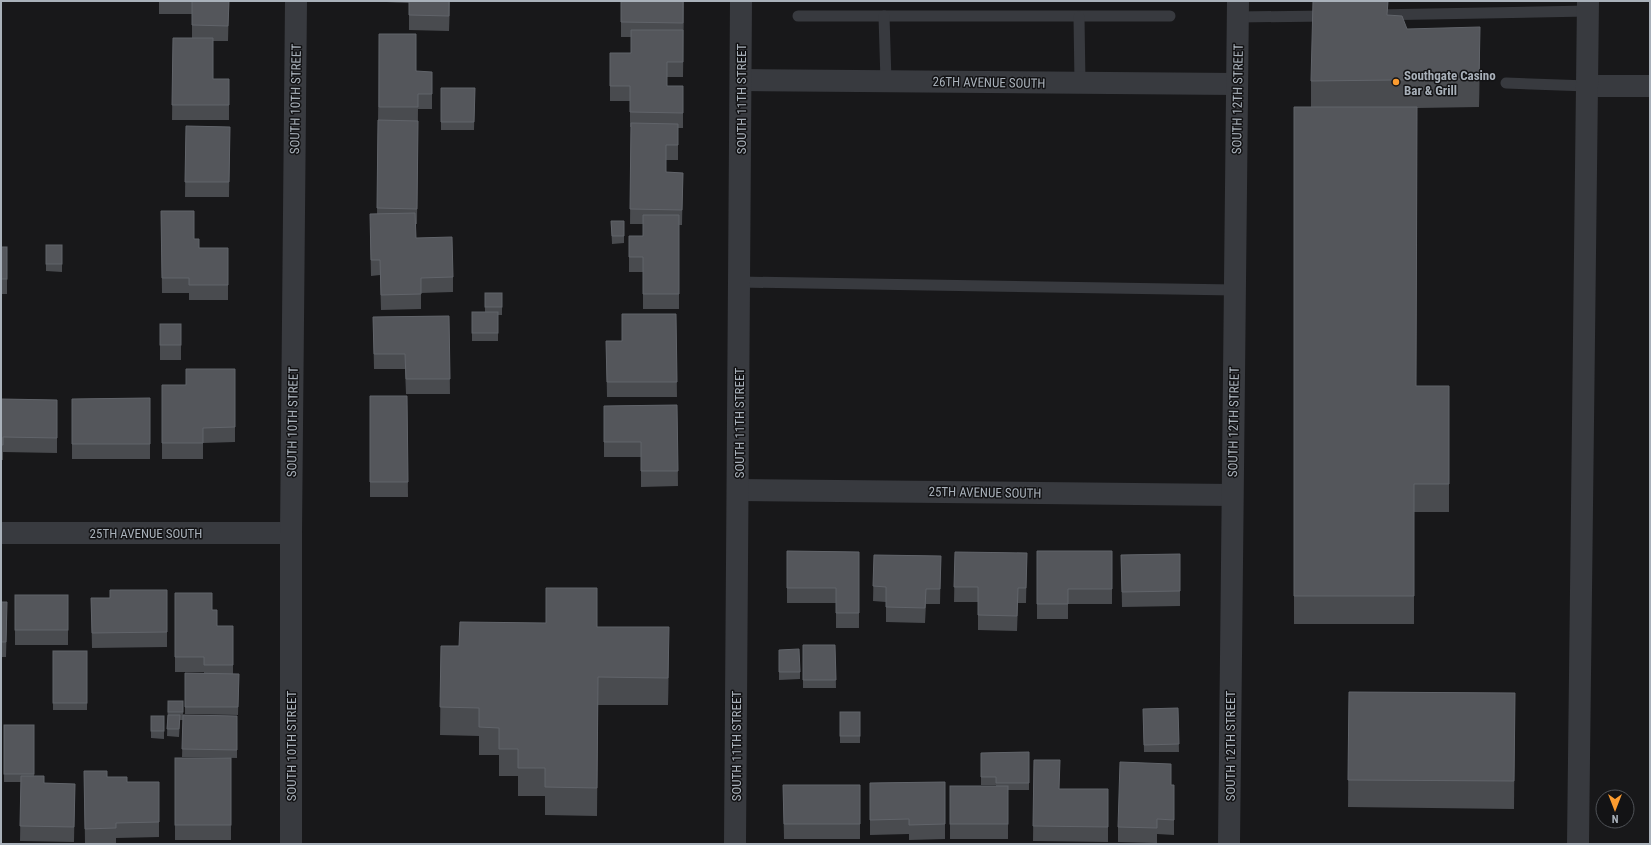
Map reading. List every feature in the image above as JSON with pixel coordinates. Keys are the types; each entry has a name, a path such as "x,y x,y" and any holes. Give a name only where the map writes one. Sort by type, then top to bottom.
{"street":[{"name":"SOUTH 10TH STREET","path":"291,844 291,533 296,1"},
{"name":"SOUTH 11TH STREET","path":"735,844 741,1"},
{"path":"1578,844 1588,6"},
{"name":"SOUTH 12TH STREET","path":"1229,844 1238,9"},
{"name":"26TH AVENUE SOUTH","path":"741,80 1237,84"},
{"path":"1588,86 1650,86"},
{"name":"25TH AVENUE SOUTH","path":"738,490 1232,495"},
{"name":"25TH AVENUE SOUTH","path":"1,533 291,533"}],"lane":[{"path":"1366,15 1588,6"},
{"path":"1238,9 1342,15"},
{"path":"798,16 1170,16"},
{"path":"884,16 886,81"},
{"path":"1079,17 1080,83"},
{"path":"1506,83 1588,86"},
{"path":"740,282 1235,290"}],"building":[{"path":"192,1 229,1 228,26 192,25"},
{"path":"409,1 449,1 449,16 409,15"},
{"path":"621,1 683,1 683,23 621,22"},
{"path":"1313,1 1388,1 1387,15 1402,16 1407,29 1480,27 1479,79 1311,81"},
{"path":"631,30 683,30 683,62 667,62 667,86 683,86 683,113 630,112 630,86 610,86 610,53 631,53"},
{"path":"379,34 416,34 416,71 432,72 432,94 418,94 418,107 379,107"},
{"path":"173,38 213,38 213,79 229,79 229,105 172,105"},
{"path":"441,88 475,88 474,122 441,122"},
{"path":"1294,107 1417,107 1416,386 1449,386 1449,484 1414,484 1414,596 1294,596"},
{"path":"378,120 418,121 417,209 377,208"},
{"path":"631,123 678,124 678,145 666,145 666,172 683,173 682,210 630,209"},
{"path":"186,126 230,127 229,182 185,182"},
{"path":"161,211 194,211 194,239 199,239 199,248 228,248 228,285 189,285 189,278 162,278"},
{"path":"415,213 416,238 452,237 453,277 421,278 421,294 381,295 380,260 371,260 370,214"},
{"path":"643,215 679,215 679,294 643,294 643,257 629,257 629,236 643,236"},
{"path":"611,221 624,221 624,236 612,236"},
{"path":"46,245 62,245 62,264 46,264"},
{"path":"1,247 7,247 7,279 1,279"},
{"path":"485,293 502,293 502,307 485,307"},
{"path":"472,312 498,312 498,333 472,333"},
{"path":"622,314 676,314 677,382 607,382 606,341 622,341"},
{"path":"449,316 450,379 406,379 405,354 374,354 373,317"},
{"path":"160,324 181,324 181,345 160,345"},
{"path":"186,369 235,369 235,427 203,428 203,443 162,443 162,385 186,385"},
{"path":"370,396 407,396 408,482 370,482"},
{"path":"150,398 150,444 72,444 72,399"},
{"path":"1,399 57,400 57,438 3,437 3,445 1,445"},
{"path":"677,405 678,471 641,471 641,442 604,442 604,406"},
{"path":"787,551 859,552 859,613 836,613 836,588 787,588"},
{"path":"1037,551 1112,551 1112,589 1068,589 1068,604 1037,604"},
{"path":"955,552 1027,553 1026,588 1018,588 1017,616 978,615 978,587 954,587"},
{"path":"1180,554 1180,591 1122,592 1121,555"},
{"path":"874,555 941,556 940,589 926,589 925,608 886,607 886,587 873,586"},
{"path":"546,588 597,588 597,627 669,627 668,678 598,677 597,788 545,787 545,768 518,768 518,749 499,749 499,728 479,727 479,708 440,707 441,646 459,646 460,622 546,623"},
{"path":"110,590 167,590 167,632 92,633 91,598 110,598"},
{"path":"175,593 212,593 212,610 217,610 217,626 233,626 233,665 204,665 204,657 175,657"},
{"path":"15,595 68,595 68,630 15,630"},
{"path":"1,602 7,602 6,642 1,642"},
{"path":"803,645 835,645 836,680 803,680"},
{"path":"799,649 800,672 779,672 779,650"},
{"path":"53,651 87,651 87,703 53,703"},
{"path":"185,673 239,674 238,707 185,707"},
{"path":"1349,692 1515,693 1514,781 1348,780"},
{"path":"168,701 183,701 183,712 168,712"},
{"path":"1178,708 1179,744 1144,745 1143,709"},
{"path":"840,712 860,712 860,736 840,736"},
{"path":"168,715 180,715 179,729 167,729"},
{"path":"183,715 237,716 237,750 182,749"},
{"path":"151,716 164,716 164,731 151,731"},
{"path":"4,725 34,725 34,774 4,774"},
{"path":"1029,752 1029,783 996,783 996,777 981,777 981,753"},
{"path":"175,758 231,758 231,825 175,825"},
{"path":"1034,760 1060,760 1059,789 1108,789 1108,827 1033,826"},
{"path":"1120,762 1171,764 1171,785 1174,785 1174,820 1157,819 1157,828 1118,827"},
{"path":"84,771 107,771 107,777 127,777 127,782 159,782 159,822 116,823 116,828 85,829"},
{"path":"21,776 44,776 44,783 75,784 74,827 20,826"},
{"path":"945,782 945,824 909,825 909,819 870,820 870,783"},
{"path":"783,785 860,785 860,824 784,824"},
{"path":"950,786 1008,786 1008,824 950,824"}],"place":[{"name":"Southgate Casino Bar & Grill","path":"1396,82"}]}
